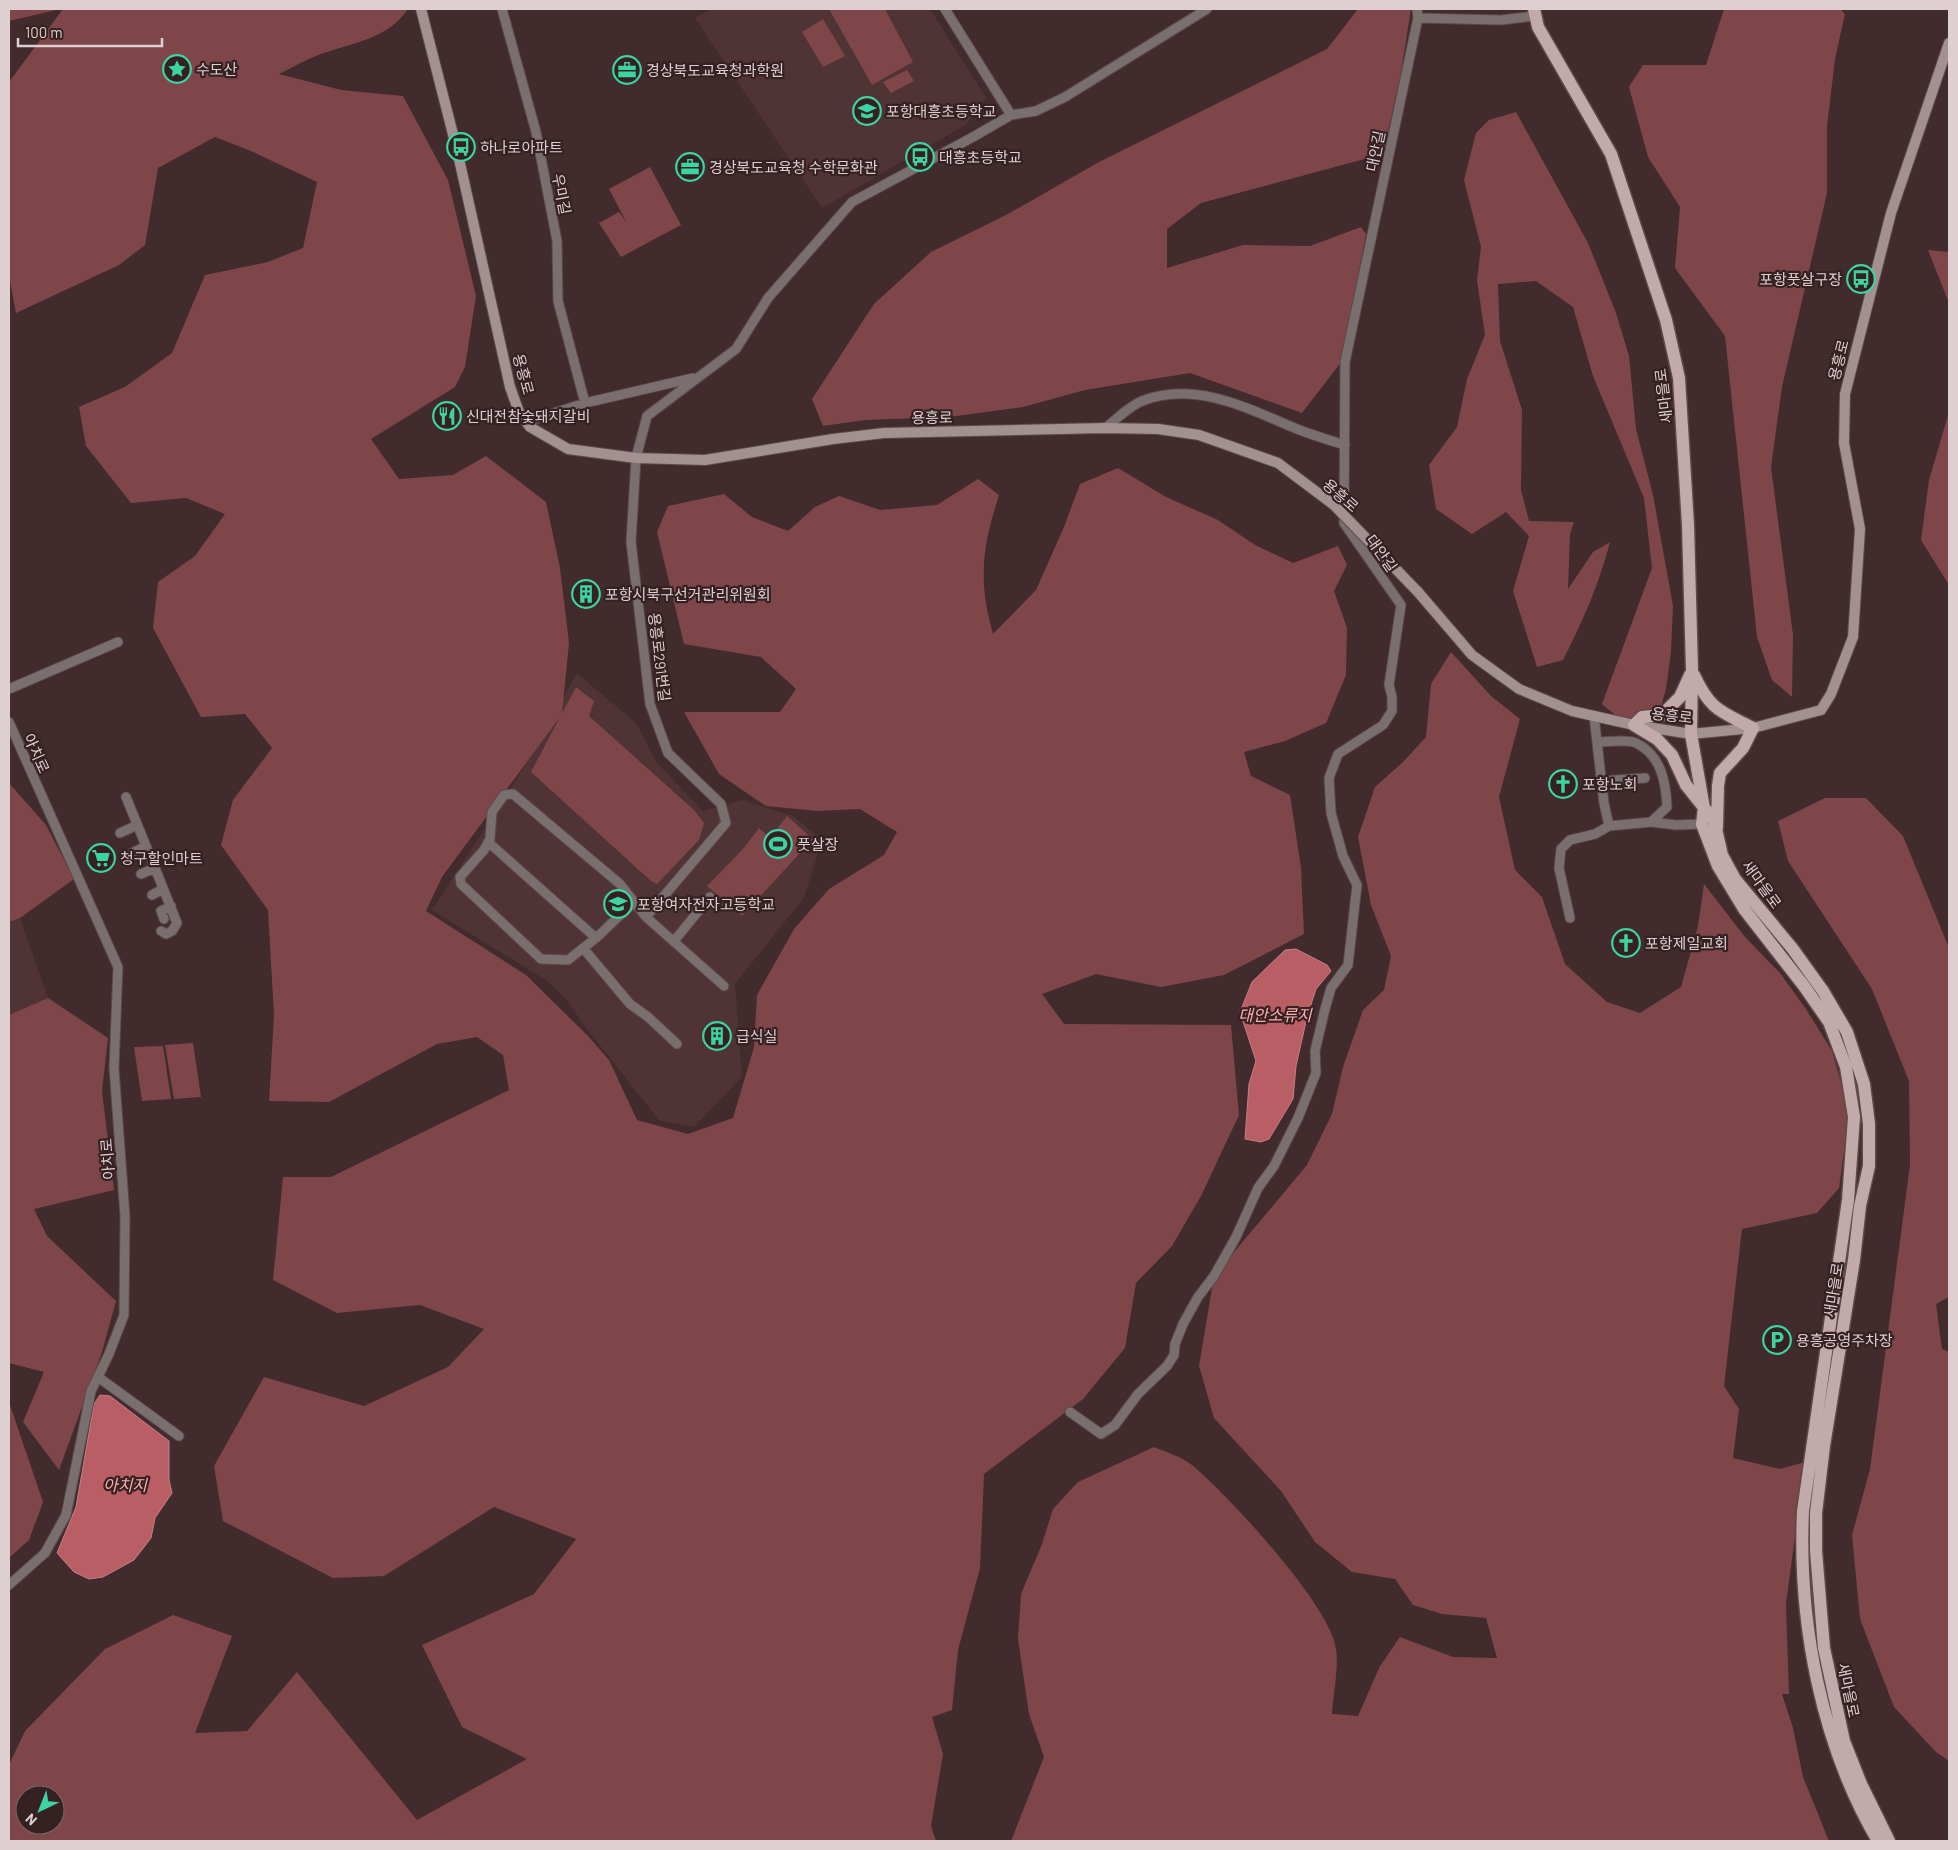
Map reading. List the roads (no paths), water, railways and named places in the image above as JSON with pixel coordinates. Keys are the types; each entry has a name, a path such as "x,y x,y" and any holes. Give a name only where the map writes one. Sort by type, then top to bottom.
{"main road":[{"name":"용흥로","path":"420,9 452,133 510,387 519,412 530,427 568,449 636,458 705,460 833,439 884,433 1105,428 1158,429 1199,435 1278,463 1334,505 1418,592 1472,655 1519,689 1572,711 1634,725 1691,734 1753,728 1821,710 1831,694 1853,637 1860,529 1844,443 1845,394 1891,213 1949,43"},
{"name":"새마을로","path":"1534,13 1538,27 1611,154 1668,330 1679,378 1685,446 1692,670 1691,734 1704,808 1702,824 1718,866 1744,909 1804,986 1829,1022 1846,1067 1854,1117 1848,1200 1803,1511 1801,1545 1816,1672 1828,1720 1844,1771 1878,1841"},
{"path":"1692,670 1680,697 1672,706 1662,715 1642,717 1634,725 1656,739 1672,755 1686,785 1704,808"},
{"path":"1692,670 1703,694 1712,704 1723,714 1753,728 1743,748 1720,773 1717,832"},
{"name":"새마을로","path":"1704,808 1714,820 1722,855 1736,879 1797,955 1823,991 1847,1032 1864,1084 1869,1124 1868,1166 1860,1206 1854,1260 1824,1446 1816,1513 1816,1551 1824,1648 1833,1698 1847,1749 1871,1806 1889,1841"}],"street":[{"name":"우미길","path":"502,9 538,141 557,241 558,301 585,403"},
{"path":"945,9 1011,115"},
{"name":"용흥로291번길","path":"646,916 726,823 721,804 668,753 650,704 631,542 636,458 647,416 736,349 768,298 852,202 1011,115 1036,111 1065,98 1207,9"},
{"path":"1418,13 1501,20 1534,13"},
{"name":"대안길","path":"1070,1412 1101,1434 1115,1426 1138,1394 1167,1366 1174,1355 1175,1344 1183,1324 1198,1297 1214,1276 1236,1237 1258,1188 1274,1166 1298,1118 1316,1072 1315,1051 1324,1009 1331,988 1348,965 1358,885 1343,856 1331,812 1329,778 1332,764 1338,754 1383,725 1392,711 1392,697 1389,685 1400,605 1344,522 1345,362 1418,13"},
{"path":"526,422 585,403 698,377"},
{"path":"1105,428 1142,401 1179,392 1227,401 1260,412 1298,430 1345,445"},
{"path":"9,689 118,642"},
{"path":"1594,716 1601,780 1609,826"},
{"name":"아치로","path":"9,722 118,967 114,1068 125,1216 124,1315 91,1391 66,1515 45,1553 9,1585"},
{"path":"1597,742 1635,742 1654,756 1662,772 1667,791 1667,807 1652,822"},
{"path":"1601,780 1645,778"},
{"path":"634,902 596,938 568,960 541,959 461,884 460,877 488,842 492,812 504,795 513,794 620,884 646,916 724,986"},
{"path":"126,797 177,923 172,931 166,934 160,931"},
{"path":"1570,918 1559,868 1561,849 1570,840 1595,834 1609,826 1652,822 1676,825 1702,824"},
{"path":"120,833 137,825"},
{"path":"488,842 596,938"},
{"path":"132,853 146,846"},
{"path":"141,874 155,868"},
{"path":"152,895 163,889"},
{"path":"674,941 710,897"},
{"path":"164,919 160,911 171,906"},
{"path":"583,948 630,1004 648,1017 678,1044"},
{"path":"98,1377 179,1436"}],"water":[{"name":"대안소류지","path":"1296,949 1327,965 1331,971 1316,989 1307,1017 1296,1066 1293,1099 1269,1139 1261,1142 1245,1139 1249,1084 1256,1061 1240,1012 1252,982 1285,950"},
{"name":"아치지","path":"100,1395 110,1396 169,1441 169,1480 172,1493 155,1518 151,1538 134,1560 103,1577 89,1579 74,1572 57,1553 76,1507 94,1404"}],"place":[{"name":"수도산","path":"177,69"},
{"name":"경상북도교육청과학원","path":"627,70"},
{"name":"포항대흥초등학교","path":"867,111"},
{"name":"하나로아파트","path":"461,147"},
{"name":"대흥초등학교","path":"920,157"},
{"name":"경상북도교육청 수학문화관","path":"690,167"},
{"name":"포항풋살구장","path":"1861,279"},
{"name":"신대전참숯돼지갈비","path":"447,416"},
{"name":"포항시북구선거관리위원회","path":"586,594"},
{"name":"포항노회","path":"1563,784"},
{"name":"풋살장","path":"778,844"},
{"name":"청구할인마트","path":"101,858"},
{"name":"포항여자전자고등학교","path":"618,904"},
{"name":"포항제일교회","path":"1626,943"},
{"name":"급식실","path":"717,1036"},
{"name":"용흥공영주차장","path":"1777,1340"}]}
